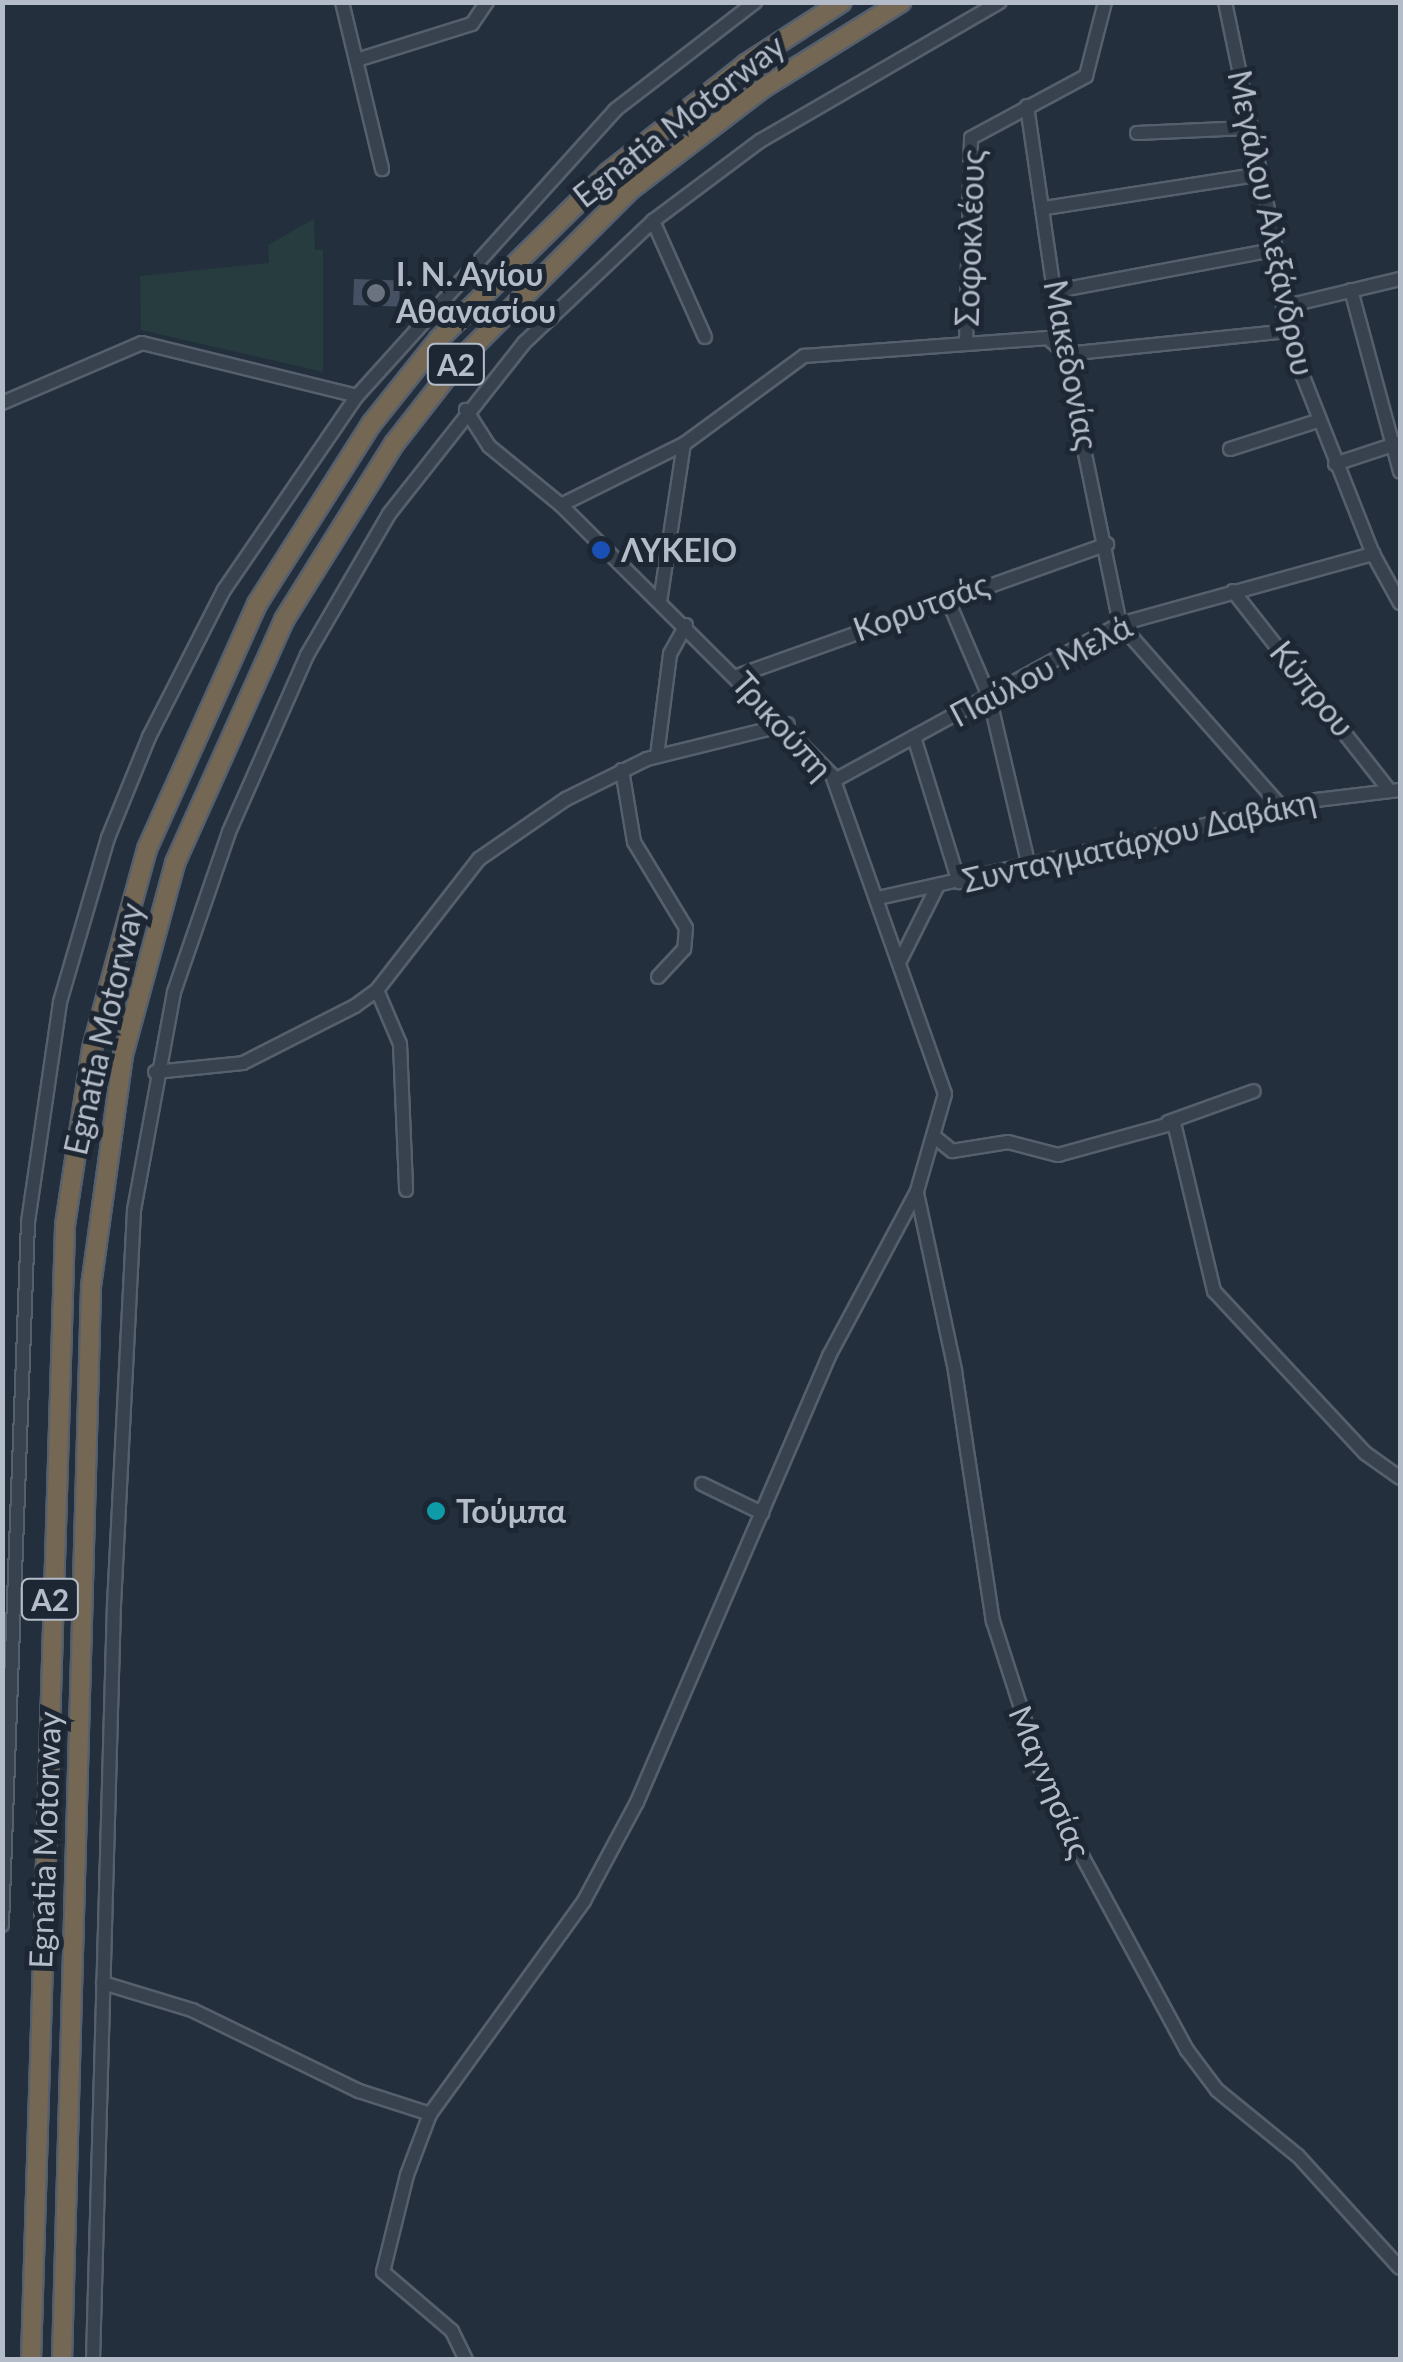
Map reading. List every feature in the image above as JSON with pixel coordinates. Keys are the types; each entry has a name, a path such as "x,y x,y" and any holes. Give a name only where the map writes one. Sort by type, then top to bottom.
{"highway":[{"name":"Egnatia Motorway","path":"31,2360 64,1225 95,1033 147,848 258,604 372,423 439,339 609,172 746,64 842,2"},
{"name":"Egnatia Motorway","path":"62,2360 94,1249 123,1056 176,863 284,620 394,444 458,362 630,190 763,88 901,2"}],"street":[{"path":"360,59 478,21 487,2"},
{"path":"2,1925 28,1222 60,1002 108,838 149,737 224,590 357,396 615,110 755,2"},
{"path":"93,2360 128,1306 155,1072 216,866 306,654 390,514 466,410 537,330 654,220 810,109 1000,2"},
{"name":"Σοφοκλέους","path":"966,342 966,152 976,131 1093,68 1105,2"},
{"name":"Μεγάλου Αλεξάνδρου","path":"1225,2 1283,307 1317,421 1372,554 1395,580 1400,603"},
{"path":"342,5 360,59 382,169"},
{"name":"Μακεδονίας","path":"1028,106 1056,291 1054,335"},
{"path":"1137,133 1246,128"},
{"path":"1044,208 1255,175"},
{"path":"654,220 705,337"},
{"path":"1056,291 1272,250"},
{"path":"1283,307 1400,279"},
{"path":"1351,290 1397,444 1400,472"},
{"path":"561,505 684,444 804,356 1054,335 1066,354 1290,330"},
{"path":"2,403 142,343 357,396"},
{"name":"Μακεδονίας","path":"1066,354 1120,624"},
{"name":"Τρικούπη","path":"466,410 498,455 561,505 686,625 788,724 835,780 942,1076 936,1138 917,1191 829,1356 603,1867 430,2114 381,2261 392,2284 452,2331 466,2360"},
{"path":"1230,449 1317,421"},
{"path":"660,602 684,444"},
{"path":"1335,464 1397,444"},
{"name":"Κορυτσάς","path":"737,676 1107,544"},
{"name":"Παύλου Μελά","path":"835,780 1120,624 1372,554"},
{"name":"Κύπρου","path":"1232,592 1394,790"},
{"path":"947,598 989,696 1030,866"},
{"path":"1120,624 1282,808"},
{"path":"657,756 670,654 686,625"},
{"path":"155,1072 243,1063 297,1041 377,990 479,859 622,770 657,756 788,724"},
{"path":"914,737 959,882"},
{"path":"622,770 634,842 686,928 684,948 658,978"},
{"name":"Συνταγματάρχου Δαβάκη","path":"878,898 937,888 1282,808 1394,790"},
{"path":"901,959 937,888"},
{"path":"377,990 400,1044 406,1190"},
{"path":"936,1138 952,1151 1008,1142 1058,1155 1168,1122 1254,1090"},
{"path":"1168,1122 1178,1127 1186,1153 1214,1291 1365,1453 1400,1478"},
{"name":"Μαγνησίας","path":"917,1191 955,1371 993,1621 1049,1795 1197,2064 1400,2268"},
{"path":"702,1484 762,1513"},
{"path":"104,1984 192,2010 359,2091 430,2114"}],"green space":[{"path":"314,219 315,250 323,250 323,372 141,330 140,276 269,263 268,245"}],"building":[{"name":"Ι. Ν. Αγίου Αθανασίου","path":"354,279 400,281 399,307 353,305"}],"place":[{"name":"Ι. Ν. Αγίου Αθανασίου","path":"376,293"},
{"name":"ΛΥΚΕΙΟ","path":"601,550"},
{"name":"Τούμπα","path":"436,1511"}]}
